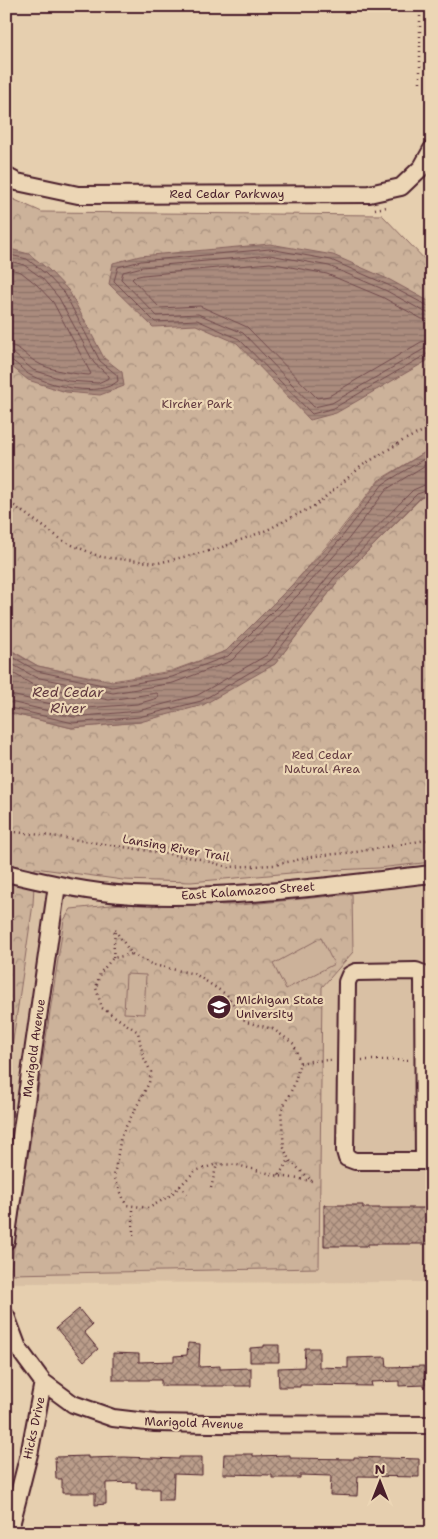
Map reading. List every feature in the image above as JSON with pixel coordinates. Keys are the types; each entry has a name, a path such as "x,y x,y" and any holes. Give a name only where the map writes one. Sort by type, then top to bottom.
{"street":[{"name":"Red Cedar Parkway","path":"6,176 17,182 78,194 369,194 401,187 422,167 432,149"},
{"name":"East Kalamazoo Street","path":"6,872 57,885 132,895 210,896 432,874"},
{"name":"Marigold Avenue","path":"6,1241 57,885"},
{"path":"416,971 421,973 423,977 428,1041 424,1060 428,1161 354,1161 347,1158 345,1151 346,1060 347,982 350,975 356,972 416,971"},
{"name":"Marigold Avenue","path":"6,1316 18,1348 42,1382 73,1404 114,1418 147,1422 209,1424 432,1424"},
{"name":"Hicks Drive","path":"9,1533 30,1450 42,1382"}],"path":[{"path":"420,6 420,87"},
{"path":"6,500 65,542 101,557 158,563 217,549 267,530 316,505 363,465 404,440 432,427"},
{"name":"Lansing River Trail","path":"6,831 59,836 200,859 228,867 274,864 321,855 356,852 432,839"},
{"path":"114,958 115,930 132,954 153,965 195,974 227,995 246,1022 273,1029 294,1044 300,1063 294,1085 281,1111 284,1148 289,1160 312,1181 278,1176 237,1165 217,1164 195,1171 171,1195 149,1208 126,1205 114,1176 121,1136 149,1083 151,1072 143,1056 138,1032 102,1008 96,988 100,973 114,958 132,954"},
{"path":"300,1063 346,1060 424,1060"},
{"path":"278,1176 289,1160"},
{"path":"211,1188 217,1164"},
{"path":"180,1186 187,1194"},
{"path":"133,1206 133,1236"}],"shaded area":[{"name":"Michigan State University","path":"432,499 432,1282 6,1283 6,716 141,725"}],"green space":[{"name":"Kircher Park","path":"6,196 42,212 382,215 432,267 432,448 379,480 334,538 292,585 226,651 171,671 112,681 38,666 6,647"},
{"name":"Red Cedar Natural Area","path":"432,494 432,862 379,868 313,871 191,882 123,880 35,868 33,904 6,1088 6,712 72,728 140,722 275,664 338,581 421,498"},
{"path":"352,894 353,952 322,987 319,1268 10,1274 64,920 71,909 120,904 240,905"},
{"path":"321,938 334,964 286,989 273,964"},
{"path":"126,974 146,975 144,1014 124,1013"}],"water":[{"path":"270,244 333,255 390,280 432,303 432,358 336,413 310,420 237,343 196,325 153,327 109,284 113,263 140,256"},
{"path":"6,248 29,254 49,270 69,291 104,358 122,372 124,386 100,395 66,392 28,380 6,362"},
{"name":"Red Cedar River","path":"432,448 432,494 420,498 338,581 275,664 203,705 140,722 72,728 6,712 6,648 38,666 112,682 171,672 226,651 335,539 379,481"}],"building":[{"path":"324,1205 363,1205 363,1208 432,1208 432,1244 324,1246"},
{"path":"79,1309 92,1325 84,1332 98,1349 84,1361 56,1328"},
{"path":"188,1343 200,1344 199,1367 220,1366 220,1369 251,1368 251,1386 161,1386 161,1380 113,1380 113,1353 139,1354 139,1362 174,1361 174,1356 187,1355"},
{"path":"264,1345 279,1345 279,1362 250,1362 250,1348 264,1347"},
{"path":"305,1348 319,1348 319,1367 348,1368 348,1358 386,1357 387,1367 424,1366 425,1385 399,1386 399,1381 371,1382 372,1386 300,1385 300,1387 279,1387 278,1368 304,1367"},
{"path":"224,1454 253,1454 253,1456 290,1455 290,1458 419,1459 419,1477 358,1476 357,1496 330,1495 331,1476 300,1475 300,1478 272,1478 272,1475 223,1474"},
{"path":"88,1456 88,1458 179,1459 179,1457 202,1457 202,1475 174,1474 173,1500 159,1500 159,1489 136,1489 136,1482 106,1483 106,1504 95,1505 95,1493 62,1493 62,1479 56,1479 55,1457"}],"place":[{"name":"Michigan State University","path":"219,1007"}]}
